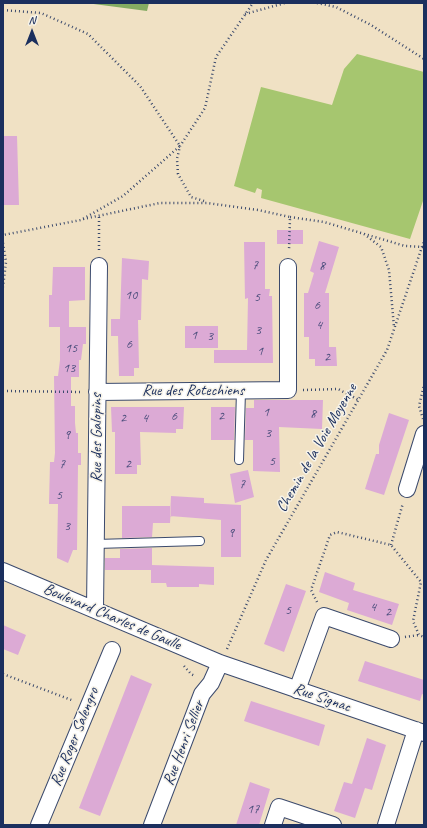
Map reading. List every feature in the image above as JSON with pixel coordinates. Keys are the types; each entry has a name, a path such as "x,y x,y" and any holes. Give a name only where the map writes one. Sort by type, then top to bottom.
{"street":[{"name":"Rue des Galopins","path":"95,609 99,266"},
{"path":"288,267 288,390"},
{"name":"Rue des Rotechiens","path":"97,392 241,392 288,390"},
{"path":"407,489 424,434"},
{"name":"Boulevard Charles de Gaulle","path":"3,571 220,663"},
{"path":"297,690 324,616 391,639"},
{"name":"Rue Roger Salengro","path":"39,825 112,650"},
{"name":"Rue Signac","path":"220,663 420,732"},
{"name":"Rue Henri Sellier","path":"152,825 202,694 211,683 220,663"},
{"path":"386,825 420,732"},
{"path":"273,825 279,807 333,825"}],"lane":[{"path":"239,460 241,392"},
{"path":"96,544 200,541"}],"path":[{"path":"81,220 123,196 180,146 205,108 216,58 253,3"},
{"path":"245,14 285,3"},
{"path":"317,3 336,7 364,22 424,59"},
{"path":"3,10 41,13 88,34 140,86 180,146 177,159 178,174 184,186 192,197 207,203"},
{"path":"3,235 160,204 207,203 258,210 324,222 362,232 405,246 423,247"},
{"path":"98,217 99,266"},
{"path":"288,267 290,217"},
{"path":"362,232 381,247 389,270 394,330"},
{"name":"Chemin de la Voie Moyenne","path":"220,663 266,560 387,350 424,241"},
{"path":"3,243 6,262 3,287"},
{"path":"424,385 419,406 424,422"},
{"path":"288,390 338,389 358,400"},
{"path":"3,391 97,392"},
{"path":"391,545 407,489"},
{"path":"324,616 311,590 330,535 338,532 391,545 421,582 413,621 418,635 424,637"},
{"path":"3,674 88,706"}],"green space":[{"path":"86,3 149,3 147,11"},
{"path":"357,54 424,72 424,198 410,239 261,198 262,190 257,188 255,193 234,186 261,87 332,105 344,69"}],"building":[{"path":"3,136 17,136 19,205 3,205"},
{"path":"277,230 303,230 303,244 277,244"},
{"path":"319,241 339,247 325,293 329,293 329,347 336,347 337,366 315,366 315,359 309,359 309,337 304,337 304,293 308,293 314,273 310,271"},
{"path":"244,242 265,242 265,289 270,289 269,296 272,296 273,363 214,363 214,350 247,350 248,298 245,299"},
{"path":"122,258 149,261 148,280 142,279 141,320 138,320 139,368 134,368 134,376 119,376 118,336 111,336 111,319 120,319"},
{"path":"53,267 85,267 85,300 69,301 69,327 86,327 86,344 83,344 81,360 79,360 79,377 71,377 71,406 75,406 76,433 78,433 78,453 81,453 81,465 78,465 77,550 73,550 68,563 57,558 58,504 49,504 50,462 54,462 55,453 54,376 58,376 60,360 60,327 49,327 49,295 52,295"},
{"path":"185,326 218,326 218,348 185,348"},
{"path":"254,400 323,400 322,429 279,427 280,472 253,471 253,440 245,440 246,408 254,408"},
{"path":"111,407 184,407 183,429 176,429 176,433 140,432 141,465 137,465 137,474 115,474 115,432 112,432"},
{"path":"211,407 235,407 234,440 211,440"},
{"path":"389,413 409,420 384,495 365,489 376,454 379,454 379,445"},
{"path":"248,470 254,497 235,503 230,474"},
{"path":"171,496 204,498 204,503 241,505 241,557 221,557 221,520 170,516"},
{"path":"122,506 171,506 170,523 153,523 152,537 122,538"},
{"path":"152,548 152,565 214,567 214,585 199,584 199,587 167,587 166,583 151,583 151,570 105,570 105,558 120,558 120,549"},
{"path":"325,572 355,583 353,590 399,604 392,625 347,610 349,603 319,592"},
{"path":"286,584 306,591 284,652 264,644"},
{"path":"3,625 26,635 18,655 3,649"},
{"path":"365,661 424,680 424,695 422,694 420,701 358,681"},
{"path":"131,675 152,684 100,816 79,808"},
{"path":"251,701 325,725 319,746 244,721"},
{"path":"367,738 386,745 372,790 365,788 355,818 334,811 344,782 352,784"},
{"path":"250,782 270,789 259,825 236,825"}]}
